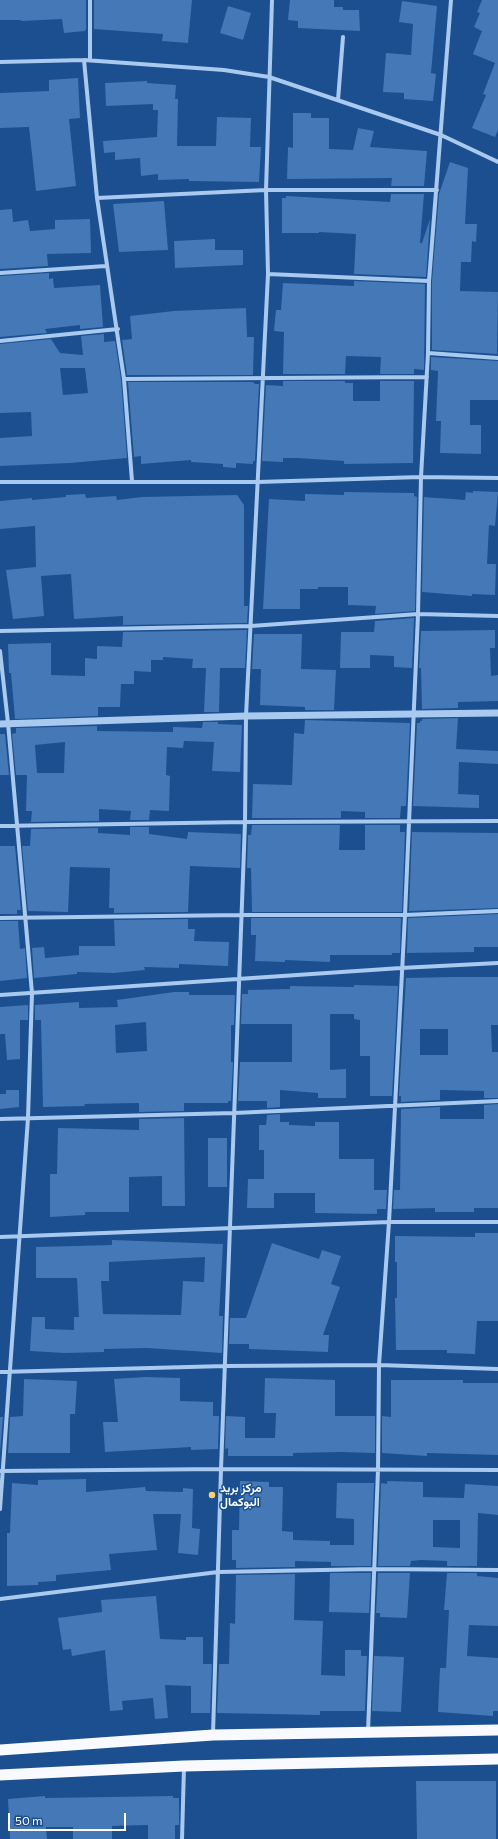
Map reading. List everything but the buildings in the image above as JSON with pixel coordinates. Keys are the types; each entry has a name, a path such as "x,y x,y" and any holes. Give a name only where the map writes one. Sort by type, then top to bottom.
{"highway":[{"path":"0,1750 213,1735 498,1730"},
{"path":"0,1775 184,1766 498,1759"}],"street":[{"path":"90,0 90,60"},
{"path":"213,1735 221,1469 245,822 246,716 268,274 266,190 272,0"},
{"path":"368,1732 378,1470 379,1365 389,1222 401,968 405,915 418,614 421,477 428,353 429,281 451,0"},
{"path":"338,100 343,37"},
{"path":"84,60 97,198 106,266 118,329 124,379 132,481"},
{"path":"0,62 90,60 224,70 269,77 441,135 498,162"},
{"path":"97,198 266,190 437,190"},
{"path":"0,273 106,266"},
{"path":"268,274 429,281"},
{"path":"0,341 118,329"},
{"path":"428,353 498,358"},
{"path":"124,379 427,377"},
{"path":"0,482 258,482 421,477 498,478"},
{"path":"0,632 251,626 418,614 498,616"},
{"path":"0,651 8,723 32,993 28,1118 10,1372 1,1471 0,1509"},
{"path":"0,724 246,716 498,713"},
{"path":"0,826 245,822 408,823 498,821"},
{"path":"0,918 24,916 405,915 498,911"},
{"path":"0,995 239,978 498,963"},
{"path":"0,1119 234,1113 395,1104 498,1101"},
{"path":"0,1237 389,1222 498,1222"},
{"path":"0,1372 226,1366 379,1365 498,1369"},
{"path":"1,1471 221,1469 498,1470"},
{"path":"0,1599 218,1572 374,1569 498,1570"},
{"path":"182,1839 184,1766"}],"place":[{"name":"مركز بريد البوكمال","path":"212,1495"}]}
